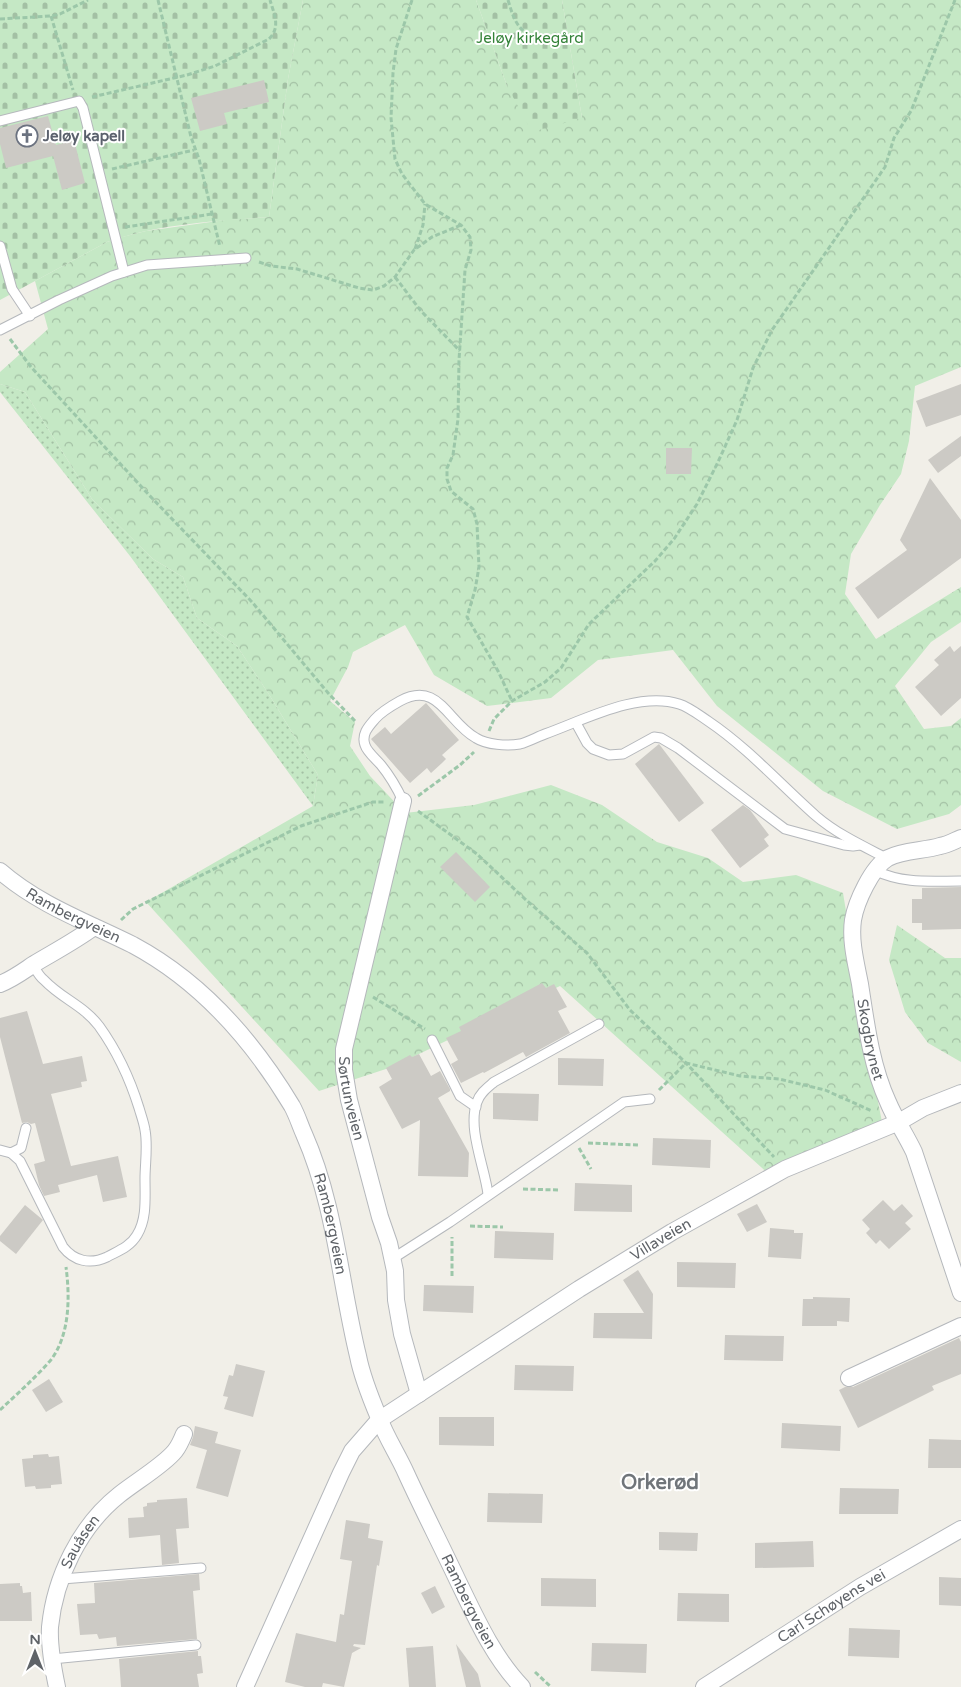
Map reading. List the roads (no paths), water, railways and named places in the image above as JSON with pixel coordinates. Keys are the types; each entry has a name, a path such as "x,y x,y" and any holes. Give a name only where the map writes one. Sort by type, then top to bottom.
{"street":[{"name":"Sørtunveien","path":"403,801 344,1049 344,1070 356,1125 392,1259 402,1334 419,1394"},
{"path":"888,858 942,846 961,838"},
{"name":"Skogbrynet","path":"888,858 876,870 862,892 853,920 852,940 869,1042 887,1101 908,1140 925,1182 961,1293"},
{"name":"Rambergveien","path":"0,871 28,892 68,915 134,946 172,970 207,999 256,1052 293,1108 312,1152 328,1202 348,1312 359,1360 379,1420 397,1453 468,1603 490,1644 510,1674 522,1687"},
{"path":"0,984 13,979 79,938 100,930"},
{"name":"Villaveien","path":"379,1420 579,1289 672,1232 785,1169 899,1122 923,1108 961,1093"},
{"path":"849,1378 961,1326"},
{"path":"245,1687 352,1451 379,1420"},
{"name":"Sauåsen","path":"57,1687 52,1659 50,1627 67,1563 80,1539 96,1516 138,1480 167,1460 176,1450 184,1434"},
{"name":"Carl Schøyens vei","path":"704,1687 860,1587 961,1529"}],"lane":[{"path":"0,121 79,101 83,108 124,272"},
{"path":"0,246 12,289 30,316"},
{"path":"1,329 59,300 124,272 147,265 246,258"},
{"path":"403,801 383,767 365,746 365,731 386,708 406,698 418,694 434,698 474,738 484,742 520,744 612,709 644,701 680,704 715,726 739,745 818,818 860,845 888,858"},
{"path":"576,723 587,743 593,749 608,755 623,754 654,737 661,738 678,748 785,829 844,845 860,845"},
{"path":"876,870 892,878 961,881"},
{"path":"0,1150 11,1153 20,1161 37,1198 69,1255 79,1260 89,1261 103,1258 126,1247 137,1236 143,1222 145,1203 145,1130 131,1083 110,1043 86,1011 62,996 43,980 33,965"},
{"path":"488,1194 476,1129 476,1107 482,1093 494,1082 599,1024"},
{"path":"432,1040 460,1096 476,1107"},
{"path":"392,1259 450,1222 624,1102 650,1099"},
{"path":"11,1153 21,1148 26,1128"},
{"path":"62,1579 201,1568"},
{"path":"52,1659 196,1645"}],"place":[{"name":"Jeløy kapell","path":"27,136"}],"district":[{"name":"Orkerød","path":"660,1483"}],"park label":[{"name":"Jeløy kirkegård","path":"530,38"}]}
